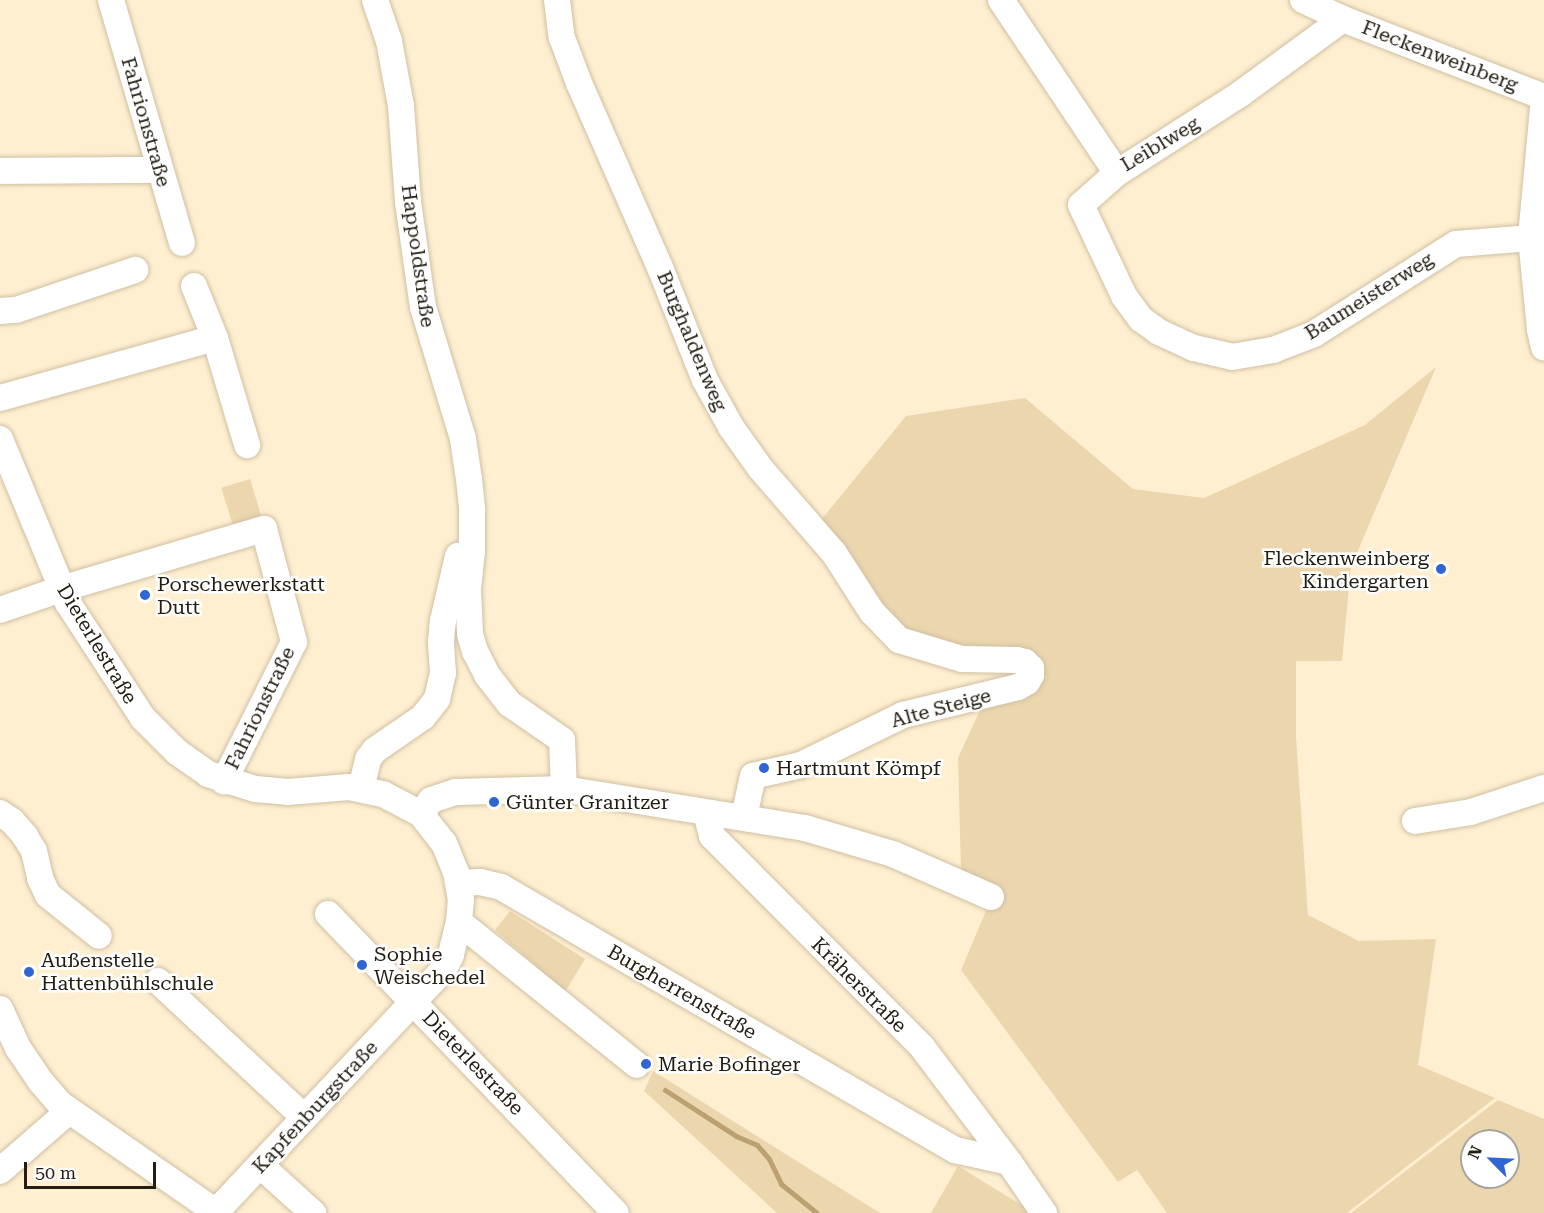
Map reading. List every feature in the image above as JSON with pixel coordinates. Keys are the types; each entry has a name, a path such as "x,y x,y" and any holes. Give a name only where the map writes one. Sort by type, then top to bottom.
{"street":[{"name":"Fahrionstraße","path":"111,0 182,243"},
{"name":"Happoldstraße","path":"375,0 389,41 401,106 408,202 423,307 463,439 472,510 468,616 475,651 487,675 510,704 562,740 564,789"},
{"name":"Burghaldenweg","path":"557,0 562,38 579,83 719,410 760,468 834,553 872,612 890,633 898,640 937,653 962,659 1005,662"},
{"name":"Leiblweg","path":"1001,0 1117,173 1239,95 1343,19"},
{"name":"Fleckenweinberg","path":"1303,0 1343,19 1544,97 1531,238 1540,330 1544,348"},
{"path":"0,171 159,170"},
{"name":"Baumeisterweg","path":"1117,173 1081,205 1125,296 1141,320 1159,332 1194,348 1232,357 1273,350 1314,334 1456,244 1531,238"},
{"path":"0,311 16,310 135,270"},
{"path":"194,286 215,338 247,445"},
{"path":"0,398 215,338"},
{"name":"Dieterlestraße","path":"0,440 61,589 76,616 143,718 177,753 224,781 270,792 361,788"},
{"name":"Happoldstraße","path":"361,788 368,759 375,750 423,717 437,699 443,673 441,642 443,621 463,533 472,510"},
{"name":"Fahrionstraße","path":"61,589 264,529 294,642 224,781"},
{"path":"0,610 61,589"},
{"name":"Alte Steige","path":"744,817 753,776 801,765 903,715 999,692 1027,682 1032,675 1031,668 1025,662 1005,662"},
{"path":"361,788 383,794 421,814 444,843 459,883"},
{"path":"1415,821 1471,812 1544,788"},
{"path":"421,814 431,800 456,792 564,789 706,813 744,817 850,840 893,854 991,897"},
{"path":"0,813 12,821 25,836 33,851 40,878 48,895 99,936"},
{"name":"Kräherstraße","path":"706,813 712,836 922,1047 1009,1162"},
{"name":"Burgherrenstraße","path":"459,883 480,882 501,887 954,1150 1009,1162"},
{"name":"Kapfenburgstraße","path":"216,1213 444,969 459,922 459,883"},
{"name":"Dieterlestraße","path":"328,914 616,1213"},
{"path":"459,922 637,1065"},
{"path":"158,981 304,1117"},
{"path":"0,1009 29,1065 53,1096 69,1111 216,1213"},
{"path":"0,1171 69,1111"},
{"path":"1009,1162 1044,1213"},
{"path":"261,1165 313,1213"}],"shaded area":[{"path":"1436,367 1351,567 1342,661 1296,661 1296,736 1308,915 1359,941 1436,939 1418,1065 1495,1098 1347,1213 1167,1213 1137,1170 1118,1182 961,970 996,887 961,870 958,758 984,701 1041,683 1010,654 901,634 821,520 906,416 1025,398 1133,489 1204,498 1365,425"},
{"path":"250,479 261,516 233,525 221,488"},
{"path":"510,911 585,959 565,992 495,930"},
{"path":"653,1071 880,1213 777,1213 644,1091"},
{"path":"1498,1100 1544,1119 1544,1213 1351,1213 1460,1129 1460,1189 1520,1189 1520,1129 1460,1129"},
{"path":"958,1166 1026,1208 1028,1213 931,1213"}],"waterway":[{"path":"665,1090 736,1136 757,1145 769,1159 781,1184 817,1213"}],"place":[{"name":"Fleckenweinberg Kindergarten","path":"1441,569"},
{"name":"Porschewerkstatt Dutt","path":"145,595"},
{"name":"Hartmunt Kömpf","path":"764,768"},
{"name":"Günter Granitzer","path":"494,802"},
{"name":"Sophie Weischedel","path":"362,965"},
{"name":"Außenstelle Hattenbühlschule","path":"29,972"},
{"name":"Marie Bofinger","path":"646,1064"}]}
